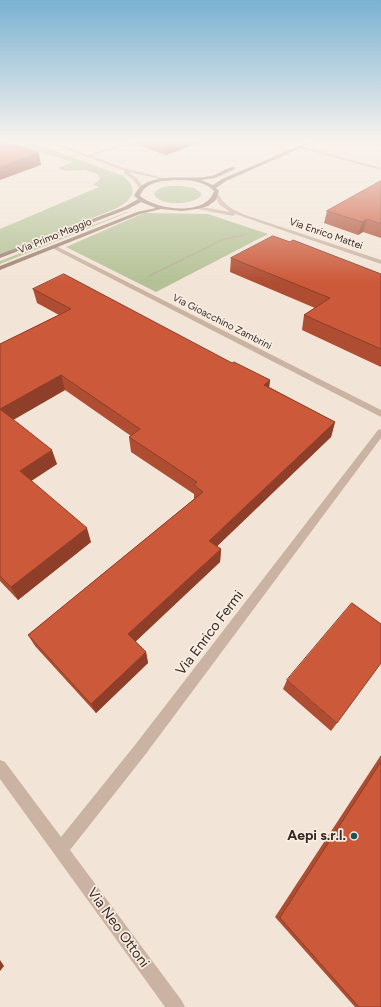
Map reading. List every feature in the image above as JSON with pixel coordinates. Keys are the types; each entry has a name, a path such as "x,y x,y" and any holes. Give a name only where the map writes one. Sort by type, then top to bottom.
{"street":[{"path":"140,188 137,196 140,200"},
{"path":"215,188 217,191 217,196"},
{"name":"Via Primo Maggio","path":"0,256 126,208 140,200 145,204 163,208 185,209 196,208 206,204 214,200 217,196"},
{"name":"Via Enrico Mattei","path":"217,196 219,202 228,209 243,216 381,262"},
{"name":"Via Primo Maggio","path":"0,268 139,213 163,208"},
{"name":"Via Enrico Mattei","path":"196,208 243,216"},
{"name":"Via Gioacchino Zambrini","path":"54,246 381,414"},
{"name":"Via Enrico Fermi","path":"61,850 140,750 381,432"},
{"name":"Via Neo Ottoni","path":"0,767 176,1007"}],"path":[{"path":"128,284 222,240 256,233 274,226"}],"green space":[{"path":"97,188 132,188 133,190 130,198 115,209 0,254 0,229"},
{"path":"162,188 194,188 201,193 201,196 197,199 184,203 169,203 157,198 154,194"},
{"path":"129,212 0,264 0,261"},
{"path":"144,213 208,214 268,234 156,292 66,247"}],"building":[{"path":"368,188 381,188 381,224 367,219 362,222 327,211"},
{"path":"273,236 290,242 293,240 381,274 381,349 304,315 330,298 231,258"},
{"path":"64,274 232,363 234,362 270,380 264,385 335,422 209,541 221,549 128,634 146,652 91,704 28,635 203,492 194,485 197,482 129,437 140,429 61,375 0,409 0,344 71,309 33,289"},
{"path":"0,409 52,450 20,471 87,528 11,587 0,576"},
{"path":"352,603 381,624 381,663 337,723 287,680"},
{"name":"Aepi s.r.l.","path":"381,762 381,1007 359,1007 280,918"}],"place":[{"name":"Aepi s.r.l.","path":"354,836"}]}
